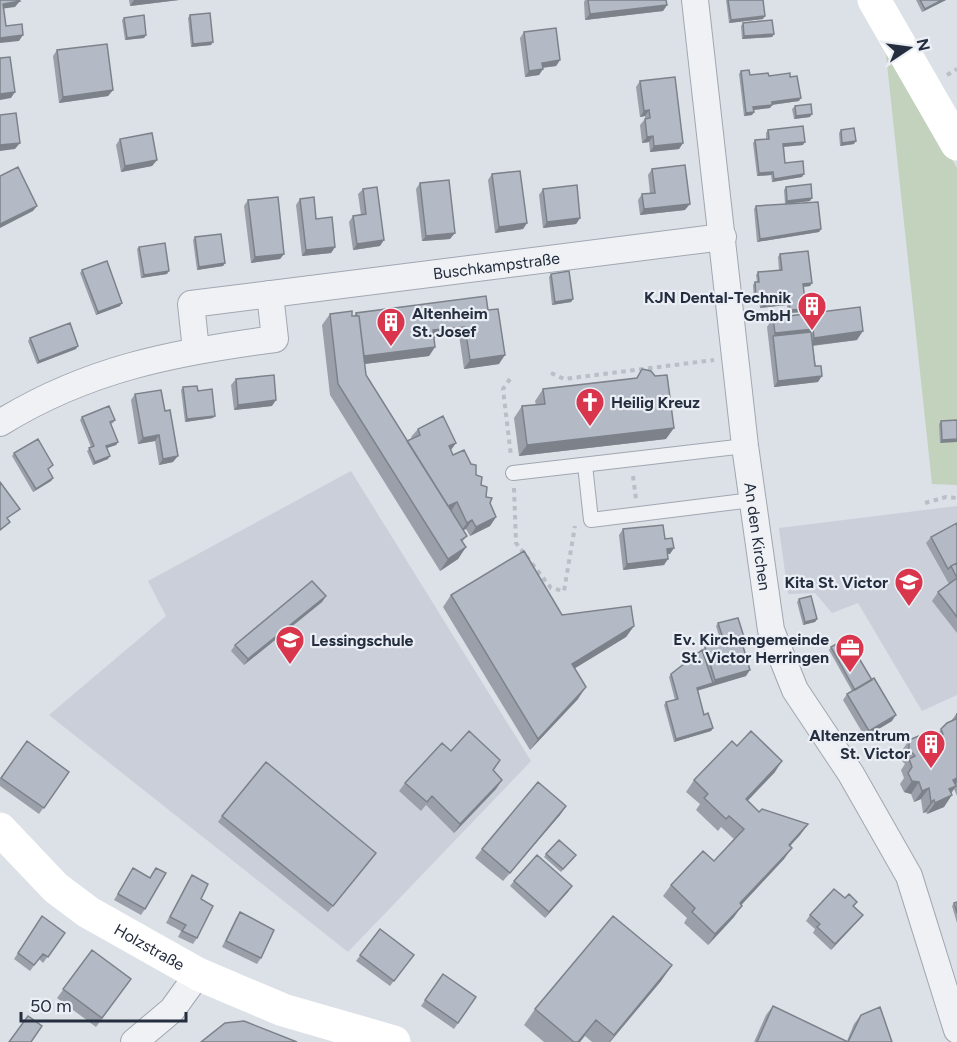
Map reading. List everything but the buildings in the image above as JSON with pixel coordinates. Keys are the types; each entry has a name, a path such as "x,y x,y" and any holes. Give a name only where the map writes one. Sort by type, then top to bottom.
{"street":[{"name":"An den Kirchen","path":"694,0 723,237 745,446 765,603 771,630 795,690 851,774 909,876 957,1030"},
{"path":"874,0 957,144"},
{"name":"Buschkampstraße","path":"196,350 191,304 723,237"},
{"path":"0,423 34,402 104,373 196,350 275,339 270,294"},
{"name":"Holzstraße","path":"0,829 56,888 88,912 198,974 283,1010 394,1042"},
{"path":"134,1042 172,1010 198,974"}],"lane":[{"path":"513,473 745,446"},
{"path":"585,465 591,520 752,500"}],"path":[{"path":"551,374 564,379 735,357"},
{"path":"510,379 502,389 513,473 516,543 551,588 564,591 575,523 591,520"},
{"path":"631,459 638,514"},
{"path":"925,503 946,497 957,498"}],"shaded area":[{"name":"Lessingschule","path":"351,471 531,761 348,952 49,715 166,616 148,581"},
{"name":"Kita St. Victor","path":"957,506 957,695 922,711 858,603 832,613 815,593 788,594 779,528"}],"green space":[{"path":"885,45 957,168 957,485 932,484"}],"place":[{"name":"KJN Dental-Technik GmbH","path":"812,332"},
{"name":"Altenheim St. Josef","path":"391,348"},
{"name":"Heilig Kreuz","path":"590,428"},
{"name":"Kita St. Victor","path":"909,608"},
{"name":"Lessingschule","path":"290,666"},
{"name":"Ev. Kirchengemeinde St. Victor Herringen","path":"850,674"},
{"name":"Altenzentrum St. Victor","path":"931,770"}]}
